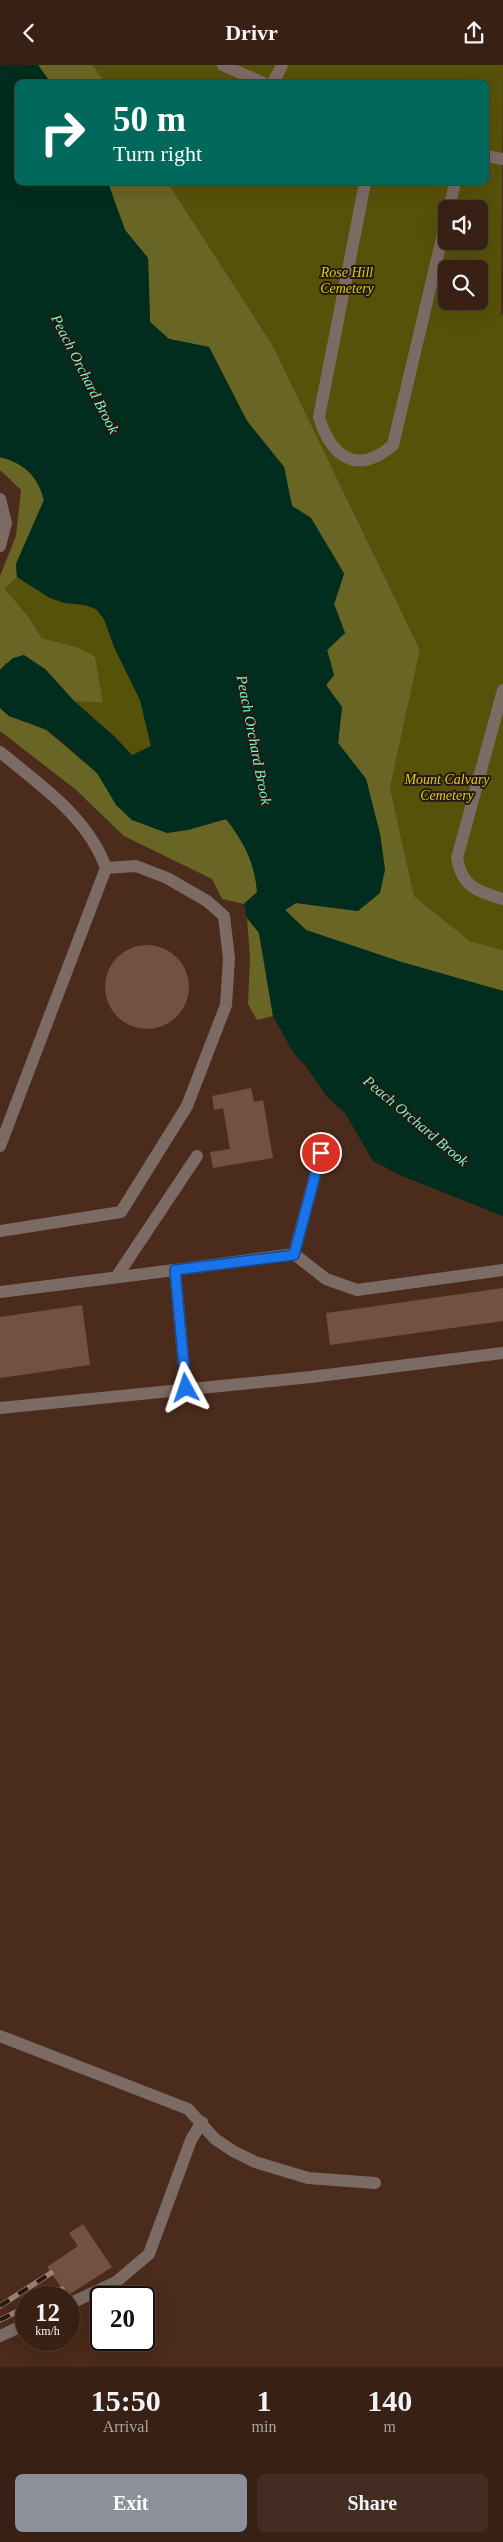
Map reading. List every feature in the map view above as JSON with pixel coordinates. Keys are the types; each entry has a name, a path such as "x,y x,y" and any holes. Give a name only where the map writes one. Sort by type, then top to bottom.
{"lane":[{"path":"223,65 256,80"},
{"path":"274,80 282,65"},
{"path":"489,157 503,159"},
{"path":"364,185 320,417 325,436 343,457 362,461 380,456 393,445 439,250"},
{"path":"451,200 455,185"},
{"path":"0,499 6,523 0,546"},
{"path":"503,690 457,858 460,871 468,884 480,892 503,899"},
{"path":"0,752 66,806 100,850 106,867 0,1145"},
{"path":"0,1231 121,1212 187,1106 226,1005 229,958 224,916 208,901 167,878 136,866 106,867"},
{"path":"294,1255 321,1153"},
{"path":"117,1276 198,1156"},
{"path":"0,1292 294,1255 326,1279 356,1289 503,1270"},
{"path":"175,1270 186,1388"},
{"path":"0,1408 311,1377 503,1353"},
{"path":"0,2036 188,2109 202,2122 214,2139 233,2151 281,2171 308,2178 375,2183"},
{"path":"80,2299 116,2282 149,2254 191,2140 202,2122"},
{"path":"0,2336 15,2329"}],"green space":[{"name":"Rose Hill Cemetery","path":"93,65 503,65 501,316 503,312 503,950 470,941 414,896 390,788 420,650 273,346 169,185 489,185 489,80 102,80"},
{"path":"17,577 50,598 96,609 104,619 115,649 140,700 151,746 132,756 115,737 74,701 103,703 95,656 77,647 42,638 28,616 5,589"}],"shaded area":[{"path":"38,65 93,65 103,80 49,80"},
{"path":"109,185 169,185 273,346 420,650 390,788 414,896 470,941 503,950 503,991 398,961 306,930 285,910 296,903 358,911 385,870 380,834 366,779 338,743 342,707 326,685 334,675 327,650 345,633 334,604 344,573 311,518 292,506 284,467 247,421 209,347 169,339 150,322 148,258 125,230"},
{"path":"0,457 16,463 29,472 38,484 44,500 16,564 17,577 5,589 28,616 42,638 77,647 95,656 103,703 74,701 45,669 6,663 0,670 0,576 16,536 21,490 0,470"},
{"path":"0,708 9,716 46,730 97,773 209,824 226,819 238,836 251,862 257,892 244,904 222,899 212,879 124,836 75,789 0,731"},
{"path":"247,918 259,933 273,1016 257,1020 248,1004 250,958"}],"water":[{"name":"Peach Orchard Brook","path":"0,65 38,65 49,80 15,80 15,185 109,185 125,230 148,258 150,322 169,339 209,347 247,421 284,467 292,506 311,518 344,574 334,604 345,633 327,650 334,675 326,685 342,707 338,743 366,779 380,834 385,870 380,893 358,911 296,903 285,910 306,930 398,961 503,991 503,1216 402,1176 373,1161 345,1113 327,1097 305,1065 293,1052 273,1016 259,933 247,918 244,904 257,892 254,872 243,845 226,819 188,830 167,833 132,820 116,805 97,773 63,743 46,729 9,716 0,708 0,670 13,658 24,655 45,669 74,701 115,737 132,755 151,746 140,700 115,649 104,619 96,609 50,598 17,577 16,564 44,500 38,484 29,472 16,463 0,457"}],"building":[{"path":"147,945 163,948 177,957 186,971 189,987 186,1003 177,1017 163,1026 147,1029 131,1026 117,1017 108,1003 105,987 108,971 117,957 131,948"},
{"path":"251,1088 254,1102 263,1100 273,1158 213,1168 210,1152 230,1149 223,1108 214,1110 212,1096"},
{"path":"503,1288 503,1321 330,1345 326,1313"},
{"path":"82,1305 90,1365 0,1378 0,1317"},
{"path":"83,2224 112,2267 80,2288 80,2286 60,2286 47,2267 78,2246 69,2233"}],"railway":[{"path":"0,2306 51,2273"},
{"path":"0,2320 15,2312"}],"route":[{"path":"186,1388 175,1270 294,1255 321,1153"}],"park label":[{"name":"Mount Calvary Cemetery","path":"447,788"}]}
